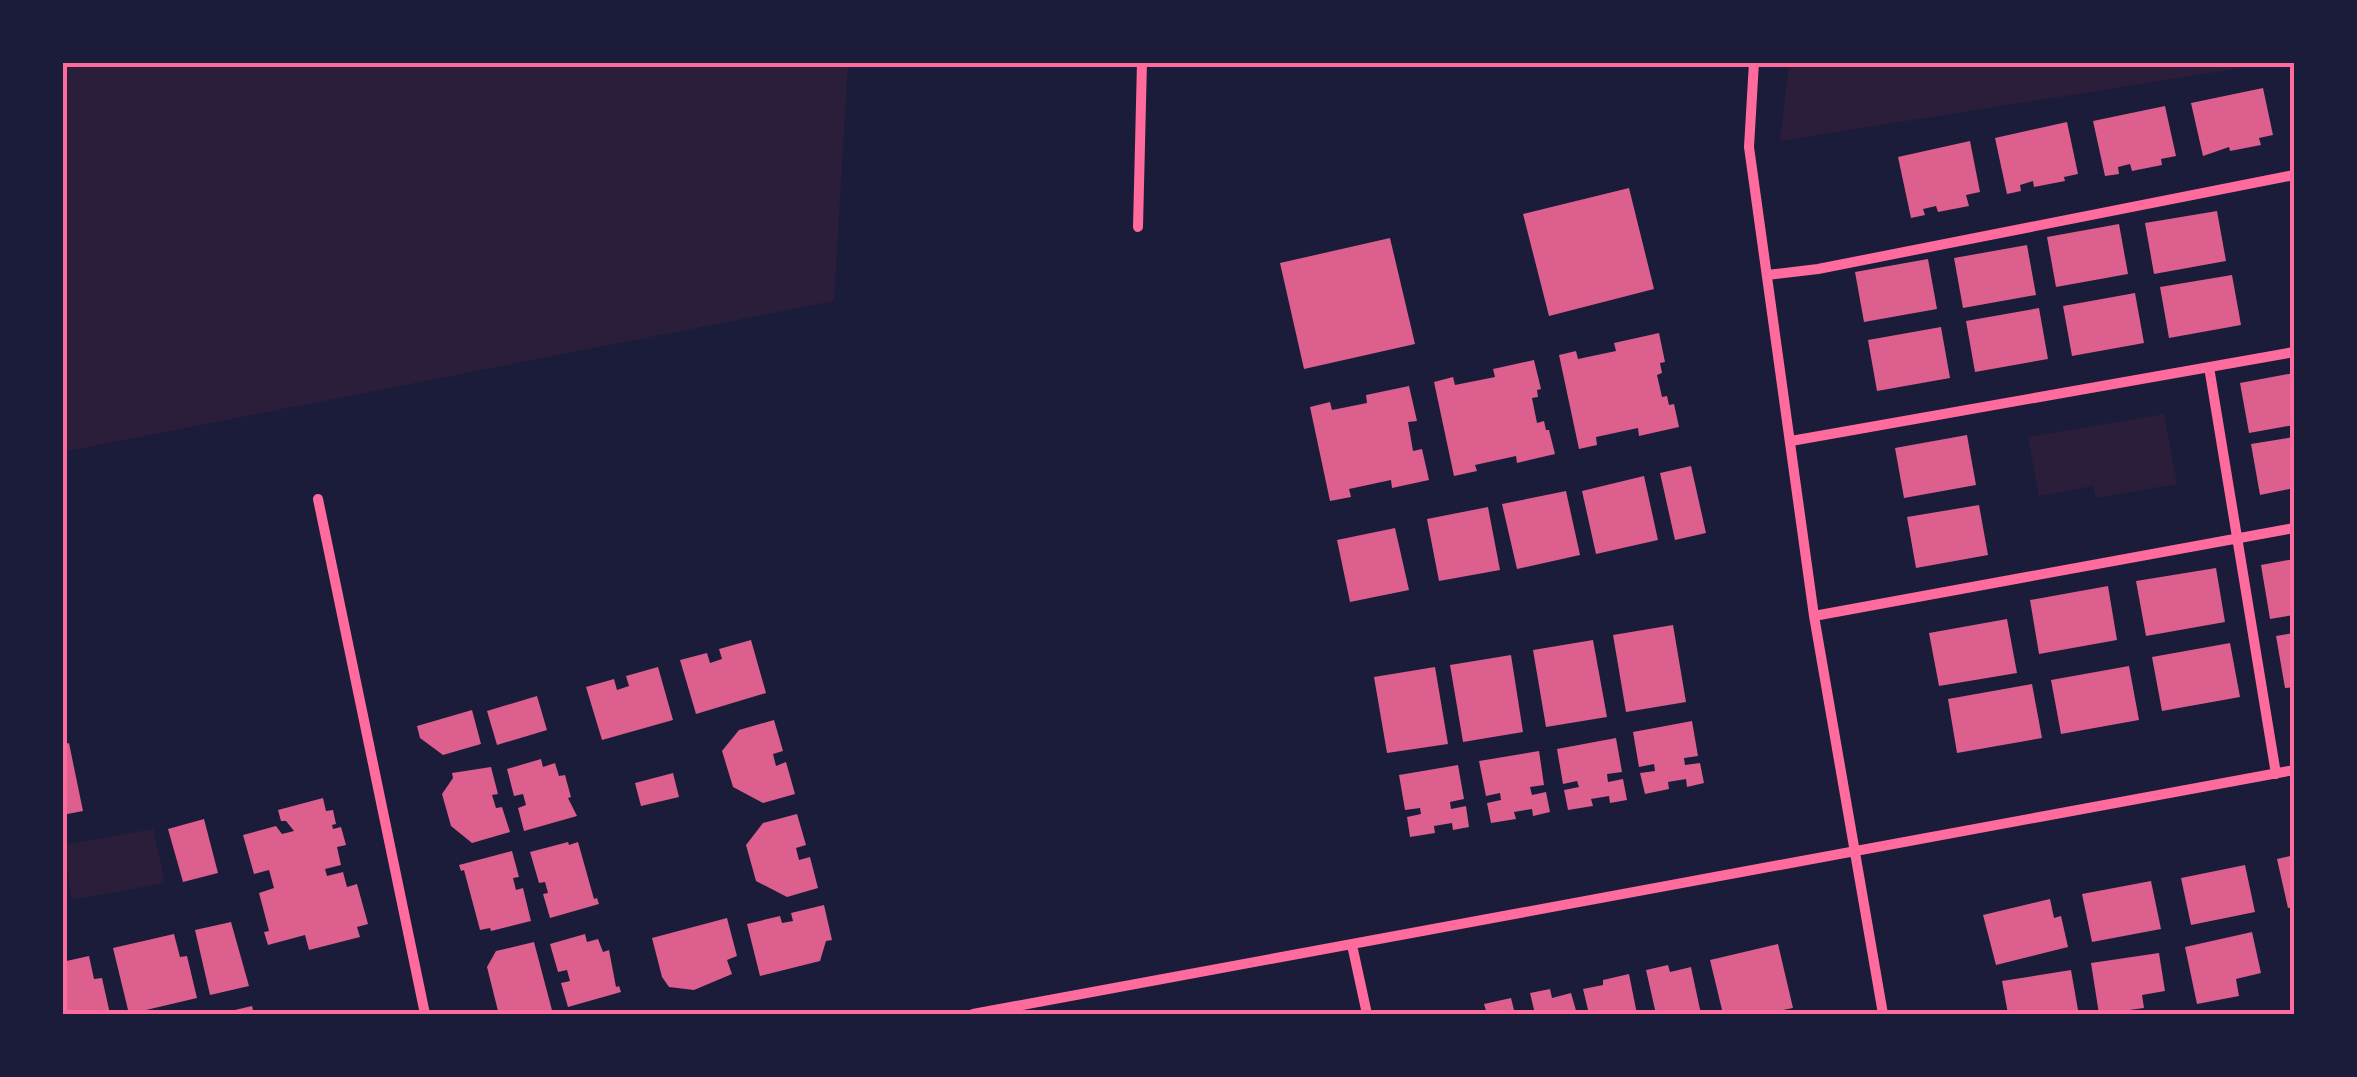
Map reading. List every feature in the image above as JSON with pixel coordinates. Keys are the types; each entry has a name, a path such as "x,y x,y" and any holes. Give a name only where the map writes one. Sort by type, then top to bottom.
{"street":[{"path":"1138,228 1142,62"},
{"path":"1754,62 1749,147 1814,616 1883,1014"},
{"path":"1767,275 1818,269 2294,175"},
{"path":"1792,442 2294,352"},
{"path":"2209,367 2276,774"},
{"path":"318,499 425,1014"},
{"path":"1814,616 2294,528"},
{"path":"973,1014 2294,770"},
{"path":"1352,945 1367,1014"}],"shaded area":[{"path":"63,62 848,63 834,301 63,452"},
{"path":"1789,62 2273,63 1780,141"},
{"path":"2164,414 2177,484 2096,498 2093,486 2039,496 2028,437"},
{"path":"153,829 165,883 72,900 63,845"}],"building":[{"path":"2263,88 2273,135 2259,138 2261,145 2230,151 2229,147 2203,156 2191,103"},
{"path":"2165,106 2176,156 2161,159 2162,165 2132,171 2130,164 2118,167 2119,174 2105,176 2093,121"},
{"path":"2067,122 2078,174 2064,177 2065,181 2034,187 2033,181 2020,185 2021,191 2007,194 1995,138"},
{"path":"1970,141 1980,192 1966,195 1969,206 1938,212 1936,206 1923,209 1925,215 1911,218 1898,157"},
{"path":"1629,188 1654,289 1549,316 1523,214"},
{"path":"2217,211 2226,261 2154,274 2145,223"},
{"path":"2119,224 2128,274 2056,287 2047,237"},
{"path":"1390,238 1415,344 1304,369 1280,263"},
{"path":"2027,245 2036,295 1963,308 1954,258"},
{"path":"1928,259 1937,309 1864,322 1855,272"},
{"path":"2232,275 2241,325 2169,338 2160,287"},
{"path":"2135,293 2144,343 2072,356 2063,306"},
{"path":"2039,308 2048,359 1975,372 1966,321"},
{"path":"1941,327 1950,378 1877,391 1868,340"},
{"path":"1659,333 1665,362 1660,363 1662,373 1657,375 1662,397 1667,396 1669,405 1674,404 1679,427 1639,436 1638,428 1596,437 1597,445 1579,449 1559,355 1576,351 1578,359 1616,351 1614,343"},
{"path":"1534,360 1541,389 1537,390 1538,397 1532,398 1537,423 1544,421 1555,454 1517,463 1516,456 1475,465 1477,471 1454,476 1434,382 1453,377 1455,385 1495,377 1493,369"},
{"path":"2294,373 2294,425 2249,433 2240,383"},
{"path":"1409,386 1417,421 1408,422 1413,451 1422,449 1429,480 1392,488 1391,480 1349,489 1351,497 1330,501 1310,407 1330,402 1332,410 1367,403 1366,395"},
{"path":"1967,435 1976,485 1904,498 1895,448"},
{"path":"2294,437 2294,488 2260,495 2251,444"},
{"path":"1691,466 1706,533 1675,540 1660,473"},
{"path":"1644,476 1658,540 1596,554 1582,491"},
{"path":"1566,491 1580,555 1517,569 1502,504"},
{"path":"1979,505 1988,555 1916,568 1907,517"},
{"path":"1488,507 1500,570 1439,581 1427,519"},
{"path":"1395,528 1409,590 1350,602 1337,540"},
{"path":"2294,559 2294,615 2270,619 2261,565"},
{"path":"2216,568 2225,622 2146,636 2136,581"},
{"path":"2108,586 2117,640 2039,654 2030,600"},
{"path":"2007,619 2017,673 1939,686 1929,633"},
{"path":"1673,625 1686,702 1626,712 1613,635"},
{"path":"2294,633 2294,687 2285,688 2276,636"},
{"path":"751,640 766,693 696,714 680,660 707,653 710,663 722,659 719,649"},
{"path":"1593,640 1607,717 1546,727 1533,650"},
{"path":"2230,643 2240,697 2162,711 2152,657"},
{"path":"1511,655 1523,732 1463,742 1450,665"},
{"path":"2129,666 2139,720 2061,734 2051,680"},
{"path":"658,667 673,720 602,740 586,687 614,679 617,690 629,686 626,676"},
{"path":"1435,667 1448,744 1387,753 1374,677"},
{"path":"2032,684 2042,738 1957,753 1948,699"},
{"path":"537,696 547,730 497,745 487,711"},
{"path":"472,710 481,744 443,755 420,738 417,726"},
{"path":"774,720 783,751 773,754 776,766 786,762 795,794 763,803 733,787 722,751 739,730"},
{"path":"1692,721 1698,756 1684,758 1685,765 1700,763 1704,783 1687,787 1686,779 1668,782 1669,789 1645,794 1640,773 1655,771 1654,764 1639,767 1633,732"},
{"path":"1616,738 1622,772 1607,774 1608,782 1623,779 1627,800 1610,803 1609,796 1591,799 1593,806 1568,810 1564,790 1579,787 1577,781 1563,784 1557,749"},
{"path":"69,743 83,811 62,815 62,745"},
{"path":"1539,751 1544,785 1530,787 1532,795 1546,792 1550,812 1533,816 1532,809 1514,812 1516,819 1491,823 1487,803 1501,800 1500,793 1486,796 1479,761"},
{"path":"541,759 543,767 555,763 559,776 565,775 571,797 568,798 577,816 524,831 518,808 526,805 523,794 514,796 507,769"},
{"path":"1458,765 1464,799 1450,802 1451,809 1466,806 1469,827 1453,830 1452,823 1434,826 1435,833 1410,837 1407,817 1421,814 1420,808 1405,810 1399,775"},
{"path":"491,767 498,794 492,795 496,808 502,807 510,832 472,843 451,826 442,794 453,778 452,773"},
{"path":"673,773 679,797 641,806 635,783"},
{"path":"323,798 326,811 333,810 333,829 341,827 346,845 337,847 341,865 325,869 327,876 343,872 347,887 357,884 368,924 357,927 360,937 309,950 305,935 268,945 264,932 269,931 259,893 274,888 269,870 254,874 243,835 276,826 282,834 294,831 286,821 281,821 278,810"},
{"path":"797,814 806,845 796,848 799,860 810,857 818,888 787,897 756,881 746,845 763,823"},
{"path":"204,819 218,873 183,882 168,829"},
{"path":"578,842 594,899 599,904 550,918 543,894 548,893 545,882 539,883 530,852"},
{"path":"512,851 519,877 513,878 516,890 523,888 531,921 480,930 464,870 459,865"},
{"path":"2294,855 2294,907 2288,908 2277,859"},
{"path":"2245,865 2255,912 2191,925 2181,878"},
{"path":"2151,881 2161,929 2092,942 2082,894"},
{"path":"2050,899 2054,918 2061,916 2068,947 1996,965 1983,915"},
{"path":"824,905 832,940 826,941 820,961 760,976 747,924 780,916 782,923 793,921 791,913"},
{"path":"727,918 737,956 727,960 732,974 694,990 669,987 662,977 652,938"},
{"path":"231,922 249,986 210,995 195,930"},
{"path":"2252,932 2261,973 2236,979 2239,996 2197,1004 2185,947"},
{"path":"174,934 180,957 187,956 197,998 129,1014 113,948"},
{"path":"585,934 587,942 598,939 603,952 609,950 616,987 621,992 568,1007 561,983 570,981 567,970 558,972 550,944"},
{"path":"534,942 553,1014 498,1011 487,967 496,951"},
{"path":"1778,944 1793,1008 1764,1014 1723,1014 1710,960"},
{"path":"2159,953 2165,991 2142,995 2144,1008 2099,1014 2091,963"},
{"path":"89,956 94,979 102,978 110,1014 62,1014 62,962"},
{"path":"1668,965 1670,972 1691,967 1701,1014 1656,1014 1646,970"},
{"path":"2071,970 2078,1010 2064,1014 2008,1014 2002,981"},
{"path":"1629,974 1637,1014 1589,1014 1583,989"},
{"path":"1550,989 1552,998 1571,993 1577,1014 1535,1014 1530,993"},
{"path":"1511,998 1515,1014 1487,1014 1484,1004"},
{"path":"252,1006 254,1014 222,1014 222,1013"}]}
